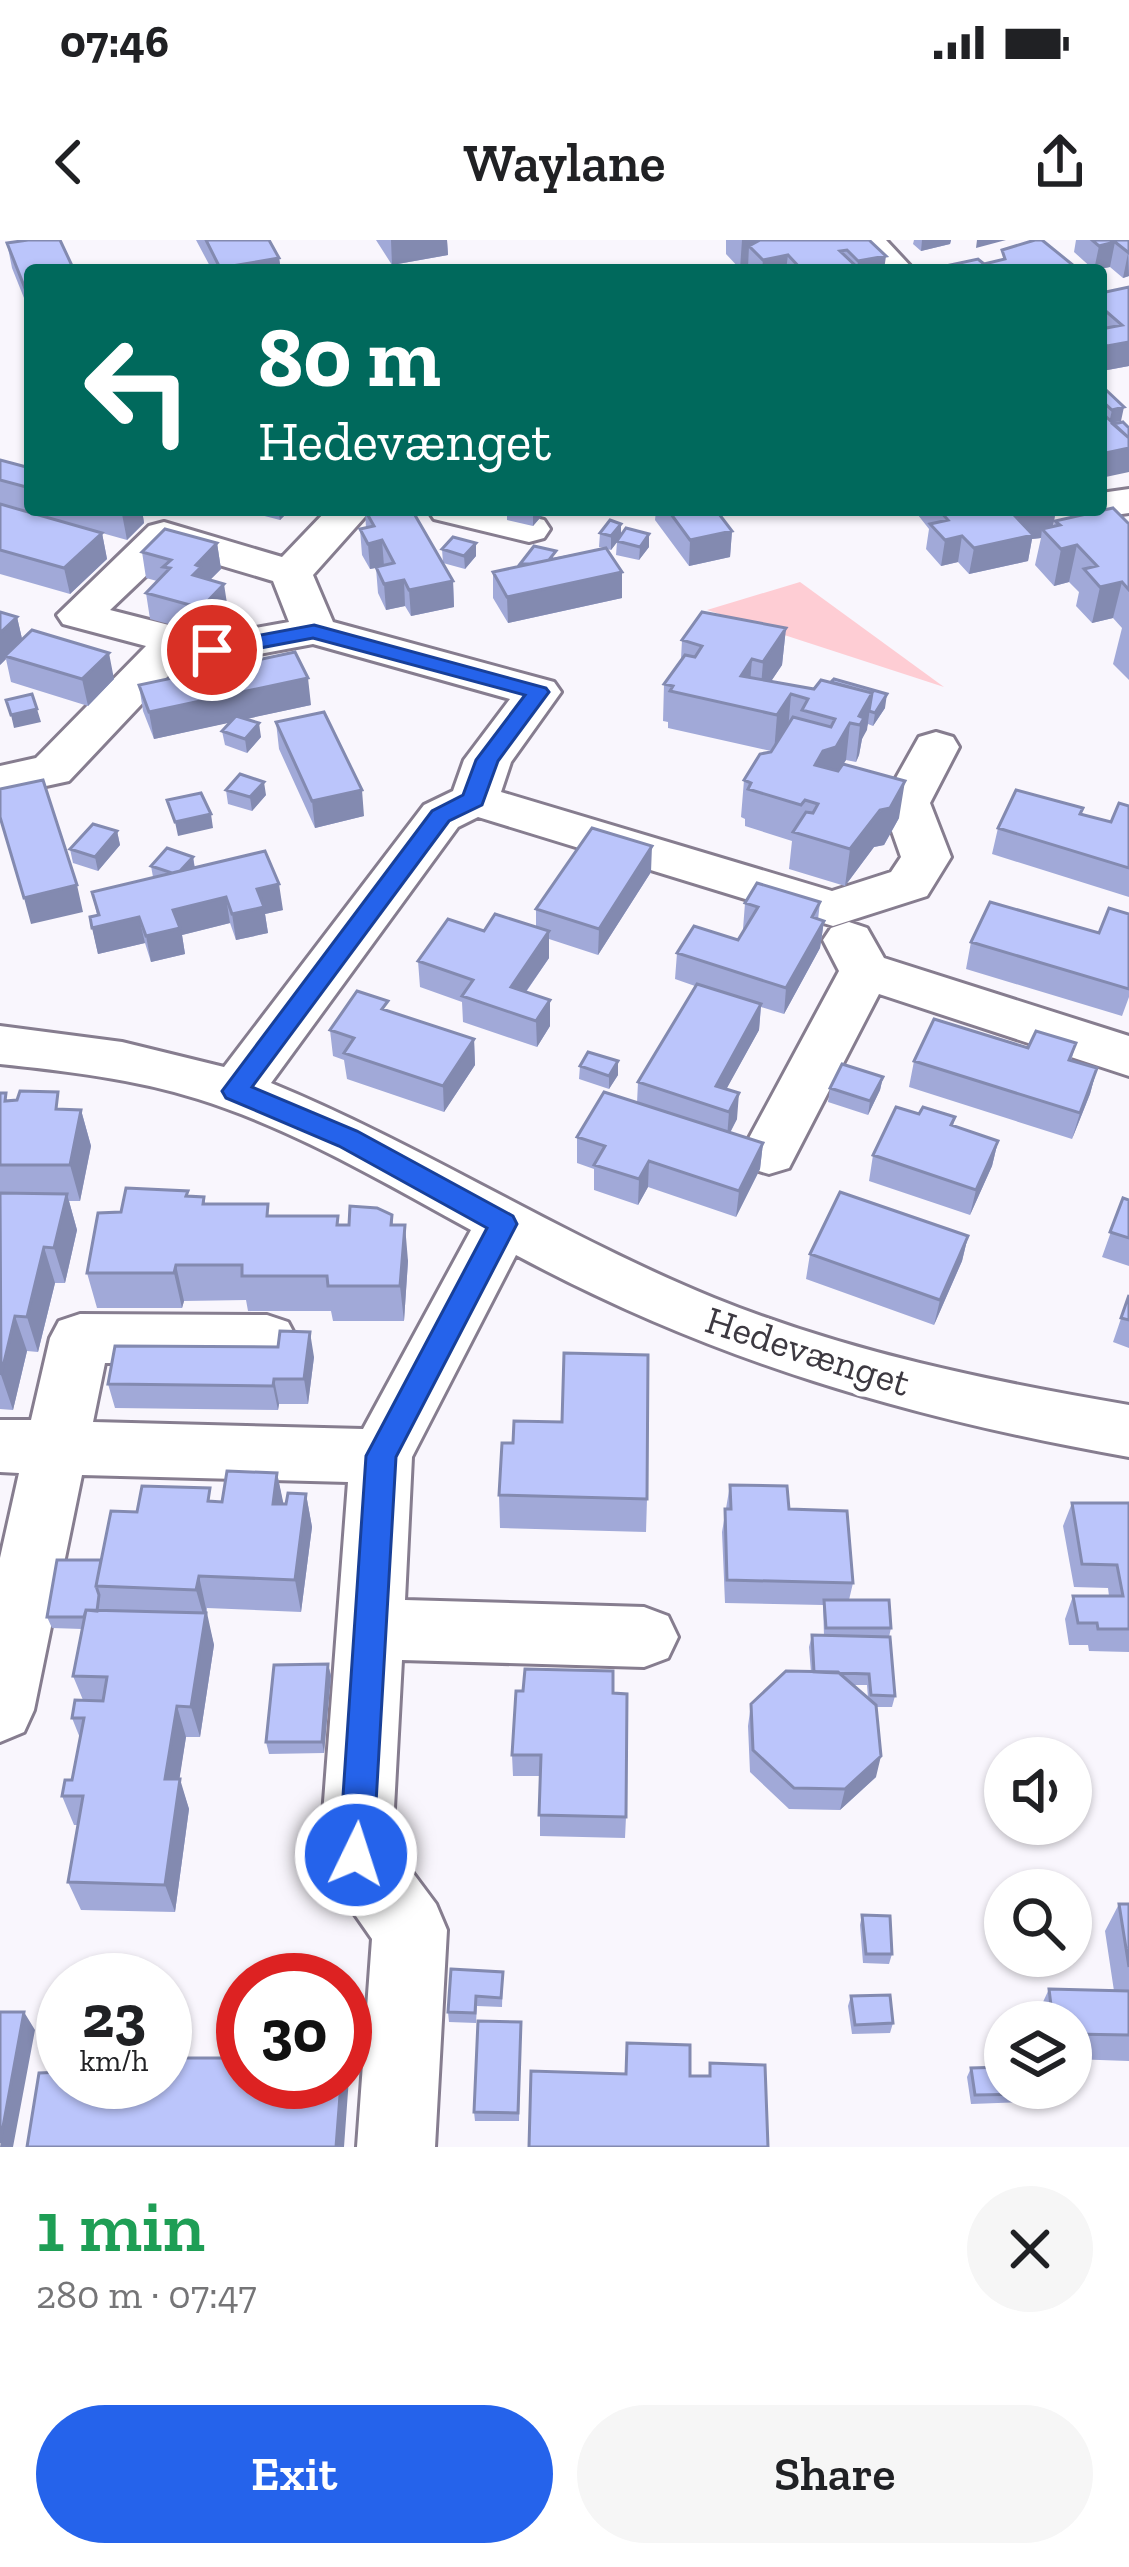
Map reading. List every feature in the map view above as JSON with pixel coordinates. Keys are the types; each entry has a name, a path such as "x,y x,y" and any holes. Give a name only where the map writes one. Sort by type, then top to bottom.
{"street":[{"path":"866,240 890,264"},
{"path":"291,573 344,516"},
{"path":"474,516 529,529"},
{"path":"236,1091 441,816 473,800 488,760 538,692 314,631 212,650 80,615 164,535 291,573"},
{"path":"291,573 314,631"},
{"path":"0,781 52,770 176,641"},
{"path":"473,800 833,909 909,884 926,857 906,803 937,747"},
{"path":"833,909 865,970 1129,1056"},
{"path":"769,1153 865,970"},
{"name":"Hedevænget","path":"0,1045 68,1051 236,1091 348,1138 503,1224 692,1315 878,1378 1036,1416 1129,1431"},
{"path":"395,2147 410,1930 356,1855 381,1456 503,1224"},
{"path":"0,1710 28,1448 80,1338 267,1339"},
{"path":"28,1448 381,1456"},
{"path":"370,1629 644,1637"}],"shaded area":[{"path":"800,582 944,687 707,610"}],"building":[{"path":"60,240 71,264 24,264 24,286 7,243"},
{"path":"206,240 269,240 279,258 244,264 218,264"},
{"path":"760,240 869,240 886,256 858,261 847,250 840,251 854,264 796,264 788,255 763,260 749,246"},
{"path":"1042,240 1072,264 984,264 1005,259 1002,250"},
{"path":"1092,240 1129,240 1129,253 1115,242 1099,246"},
{"path":"1129,287 1129,342 1107,346 1107,328 1122,325 1107,312 1107,292"},
{"path":"1107,391 1124,407 1112,410 1107,405"},
{"path":"1107,418 1129,438 1129,448 1107,453"},
{"path":"1123,422 1129,428 1129,438 1113,424"},
{"path":"0,460 24,466 24,486 0,480"},
{"path":"0,504 24,511 24,516 42,516 102,533 64,568 0,550"},
{"path":"1113,508 1129,524 1129,590 1122,582 1100,587 1084,569 1097,566 1077,545 1061,549 1042,529 1077,516 1107,516 1107,509"},
{"path":"368,516 415,516 453,581 409,590 404,580 384,584 376,567 394,563 382,540 368,544 360,529 374,526"},
{"path":"672,516 721,516 732,531 690,540"},
{"path":"944,516 1022,516 1016,517 1033,535 974,548 962,536 945,540 930,524 948,520"},
{"path":"610,520 621,524 611,536 600,533"},
{"path":"626,528 649,534 640,547 617,541"},
{"path":"165,529 217,543 193,575 224,584 201,608 146,593 170,568 163,567 171,560 142,552"},
{"path":"453,537 476,543 464,556 442,549"},
{"path":"534,546 556,551 549,560 520,564"},
{"path":"606,548 622,572 507,597 493,572"},
{"path":"0,612 17,617 0,633"},
{"path":"702,612 786,628 763,662 752,659 741,676 814,689 821,680 872,693 859,716 864,718 860,725 850,723 836,747 823,751 815,765 838,771 843,764 905,781 890,808 880,810 850,849 793,832 806,812 813,813 818,804 805,800 801,805 748,789 751,783 744,780 760,754 771,752 793,717 831,727 835,719 802,710 808,699 791,694 777,715 670,691 673,686 664,684 685,655 695,657 702,646 682,640"},
{"path":"32,630 109,653 82,679 5,656"},
{"path":"295,652 308,678 149,712 139,685"},
{"path":"831,682 887,694 875,713 869,711 872,693"},
{"path":"32,694 37,709 11,715 6,700"},
{"path":"324,712 362,790 312,801 276,722"},
{"path":"236,716 259,723 245,739 222,731"},
{"path":"240,774 264,782 250,797 226,790"},
{"path":"43,780 77,885 24,898 0,817 0,789"},
{"path":"1016,790 1083,808 1080,814 1111,822 1119,803 1129,806 1129,868 998,828"},
{"path":"201,793 211,814 175,822 167,800"},
{"path":"93,824 117,831 95,857 70,849"},
{"path":"592,828 652,846 599,929 536,909"},
{"path":"167,848 193,857 172,873 151,866"},
{"path":"265,851 279,884 257,889 264,907 232,914 226,897 173,910 180,928 146,936 139,917 92,928 90,917 99,915 92,892"},
{"path":"757,883 820,902 812,917 824,921 786,988 677,953 694,926 738,940 758,907 745,903"},
{"path":"990,902 1099,933 1109,908 1129,914 1129,989 971,942"},
{"path":"495,914 549,931 511,987 550,1000 536,1021 462,996 473,980 418,961 448,919 484,931"},
{"path":"697,984 761,1004 716,1086 739,1093 729,1112 638,1082"},
{"path":"357,991 388,1001 382,1009 474,1039 443,1086 344,1053 354,1038 330,1030"},
{"path":"934,1019 1028,1048 1036,1031 1076,1043 1069,1060 1097,1068 1080,1113 914,1061"},
{"path":"588,1052 618,1061 609,1076 580,1066"},
{"path":"842,1064 883,1077 870,1101 830,1088"},
{"path":"20,1091 58,1092 56,1109 81,1110 70,1165 0,1165 0,1093 6,1093 5,1101 17,1100"},
{"path":"604,1092 763,1143 739,1191 649,1161 639,1179 594,1165 605,1146 577,1137"},
{"path":"896,1107 919,1114 923,1107 955,1117 951,1125 998,1141 976,1190 873,1155"},
{"path":"126,1188 188,1191 186,1196 204,1197 203,1204 268,1204 267,1216 338,1216 337,1225 349,1225 350,1206 377,1208 392,1215 391,1225 405,1225 400,1286 328,1286 327,1276 242,1276 242,1265 176,1265 174,1273 87,1273 98,1213 121,1212"},
{"path":"840,1192 968,1236 940,1300 810,1254"},
{"path":"0,1193 67,1194 54,1248 44,1247 27,1317 15,1316 1,1375"},
{"path":"1123,1198 1129,1200 1129,1238 1110,1232"},
{"path":"1129,1295 1129,1320 1121,1318"},
{"path":"280,1331 310,1332 304,1379 274,1379 273,1386 108,1384 115,1346 278,1347"},
{"path":"564,1353 648,1355 647,1499 499,1495 502,1443 513,1443 514,1421 562,1422"},
{"path":"227,1471 277,1473 273,1504 286,1504 288,1493 306,1494 295,1580 199,1576 196,1590 96,1586 111,1511 137,1512 142,1486 210,1488 208,1501 222,1502"},
{"path":"730,1485 787,1486 789,1509 847,1511 853,1583 727,1580 725,1509 731,1509"},
{"path":"1072,1503 1129,1503 1129,1629 1098,1629 1097,1623 1078,1623 1073,1596 1123,1596 1117,1565 1082,1564"},
{"path":"57,1560 101,1560 97,1611 86,1610 84,1617 47,1617"},
{"path":"824,1600 889,1600 891,1628 826,1628"},
{"path":"86,1610 206,1613 191,1707 177,1706 165,1779 180,1779 165,1885 68,1882 83,1796 62,1796 65,1780 72,1780 84,1718 72,1718 75,1700 103,1701 107,1677 73,1676"},
{"path":"812,1635 890,1637 895,1696 871,1695 869,1674 814,1672"},
{"path":"328,1664 322,1742 266,1742 274,1665"},
{"path":"525,1669 613,1671 613,1693 627,1694 626,1817 539,1815 541,1755 512,1755 516,1691 523,1691"},
{"path":"786,1671 838,1672 876,1705 881,1756 845,1789 794,1788 753,1750 751,1704"},
{"path":"1119,1904 1129,1904 1129,1967"},
{"path":"862,1915 890,1916 892,1954 866,1954"},
{"path":"451,1969 503,1972 501,1998 476,1996 475,2013 448,2012"},
{"path":"1049,1989 1129,1991 1129,2035 1092,2034 1092,2001 1050,2001"},
{"path":"890,1995 893,2023 855,2025 851,1996"},
{"path":"0,2012 24,2012 0,2143"},
{"path":"478,2021 521,2022 518,2113 474,2112"},
{"path":"627,2043 690,2045 690,2076 710,2076 710,2063 765,2065 768,2147 529,2147 531,2071 626,2074"},
{"path":"192,2058 216,2058 216,2109 339,2109 336,2147 27,2147 36,2092 36,2109 192,2109"},
{"path":"971,2068 984,2068 984,2095 975,2095"}],"route":[{"path":"212,650 314,631 538,692 488,760 473,800 441,816 236,1091 348,1138 503,1224 381,1456 356,1855"}]}
